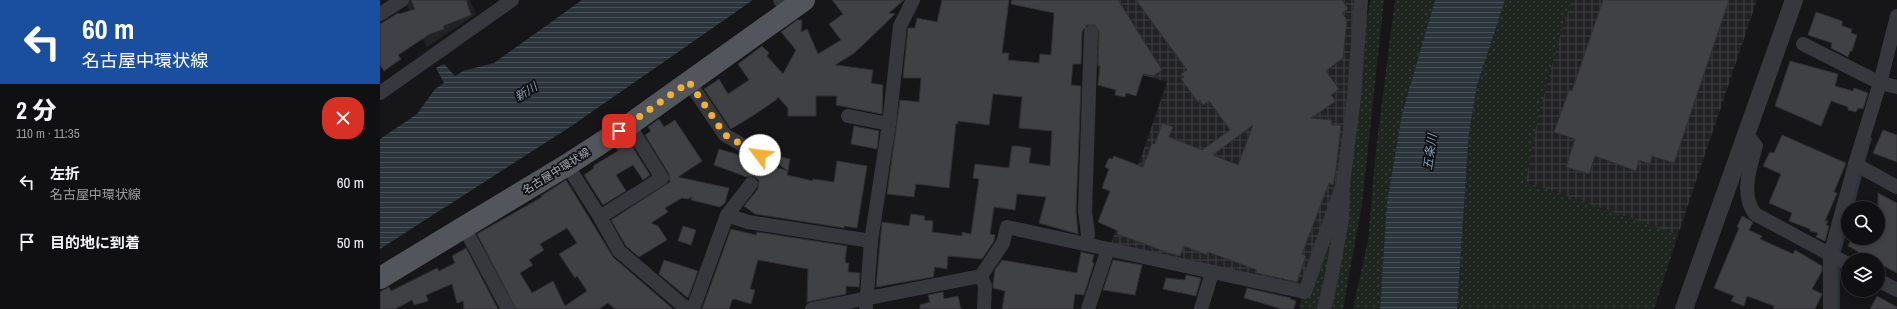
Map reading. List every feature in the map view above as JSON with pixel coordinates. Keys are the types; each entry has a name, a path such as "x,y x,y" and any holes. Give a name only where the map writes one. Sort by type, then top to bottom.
{"main road":[{"name":"名古屋中環状線","path":"380,278 567,165 629,125 689,82 789,4"}],"street":[{"path":"380,14 402,0"},
{"path":"380,93 512,0"},
{"path":"866,304 870,240 889,124 900,26 913,0"},
{"path":"1324,309 1332,280 1342,219 1343,184 1354,97 1361,0"},
{"path":"1684,309 1794,0"},
{"path":"1830,309 1830,255 1855,164 1880,83 1897,16"},
{"path":"1087,243 1088,234 1085,211 1091,32"},
{"path":"1803,44 1880,83 1897,87"},
{"path":"689,82 725,135 760,155"},
{"path":"848,116 889,124"},
{"path":"600,217 662,178 629,125"},
{"path":"1747,134 1756,146 1746,195 1749,206 1755,214 1841,260"},
{"path":"1855,164 1897,187"},
{"path":"567,165 600,217 619,251 687,309"},
{"path":"693,309 727,215 751,184"},
{"path":"812,309 866,304 981,276 1003,243 1007,227 1087,243 1108,249 1305,292 1343,184"},
{"path":"727,215 748,222 870,240"},
{"path":"464,227 508,309"},
{"path":"1088,309 1108,249"},
{"path":"1201,309 1212,272"},
{"path":"981,276 985,286 984,309"},
{"path":"1885,284 1897,290"}],"shaded area":[{"path":"407,0 470,0 476,14 427,47 406,3"},
{"path":"1095,0 1355,0 1350,92 1333,204 1305,280 1295,286 1111,244 1167,82 1092,61"},
{"path":"1371,0 1384,0 1362,204 1343,309 1329,309 1365,25"},
{"path":"1395,0 1435,0 1402,114 1387,202 1380,309 1353,309 1368,240 1376,149"},
{"path":"1505,0 1572,0 1557,45 1545,90 1534,136 1526,182 1678,235 1654,309 1457,309 1469,133 1477,85"},
{"path":"1572,0 1757,0 1678,235 1526,182 1534,132 1562,27"},
{"path":"1338,217 1319,309 1299,309 1302,297 1308,299"}],"water":[{"name":"新川","path":"582,0 753,0 573,125 380,249 380,139 417,114 435,89 444,83 436,68 444,64 455,76 463,71 494,63"},
{"name":"五条川","path":"1435,0 1505,0 1477,85 1469,133 1457,309 1380,309 1387,202 1402,114"}],"building":[{"path":"411,0 466,0 471,15 443,26 444,29 430,34 398,55 401,59 384,71 380,65 380,24 398,13 399,14 415,9"},
{"path":"832,0 904,0 889,13 895,14 864,44 853,54 835,65 873,70 871,83 883,85 882,114 836,105 837,96 816,96 816,116 788,116 788,108 778,97 754,115 731,129 704,89 719,79 728,94 749,80 738,64 762,46 769,53 767,56 783,74 796,50 781,32 797,20 802,20 801,32 807,29 818,54 841,40 829,24 843,14"},
{"path":"942,0 1009,0 1002,53 1009,53 1008,60 1039,63 1040,54 1051,55 1054,13 1011,4 1012,0 1118,0 1162,70 1153,76 1143,74 1136,96 1126,93 1125,97 1115,95 1116,90 1098,85 1100,66 1098,66 1099,32 1095,25 1087,25 1082,32 1081,64 1073,64 1071,85 1081,86 1076,211 1078,234 1039,223 1046,197 1017,194 1015,210 994,207 990,234 995,235 994,241 982,259 948,256 947,269 935,267 933,277 876,287 882,222 909,226 911,214 925,216 924,220 933,221 932,232 962,236 962,232 971,234 979,179 973,178 975,164 1009,168 1012,146 1017,146 1031,148 1029,163 1050,166 1052,131 1019,128 1022,97 993,94 989,125 958,121 958,124 956,123 949,188 916,184 914,197 887,194 900,100 919,102 921,78 903,78 908,28 915,28 917,18 937,22"},
{"path":"1136,0 1342,0 1348,9 1342,13 1347,20 1343,58 1326,71 1339,89 1331,95 1336,101 1311,118 1332,120 1331,125 1341,125 1336,169 1333,185 1329,183 1302,254 1306,256 1297,282 1256,273 1257,270 1208,252 1207,255 1184,246 1180,256 1172,254 1117,234 1118,231 1098,222 1110,191 1102,188 1109,169 1105,167 1109,158 1112,159 1114,156 1143,167 1152,143 1155,144 1162,123 1173,127 1169,137 1202,150 1230,130 1209,101 1203,105 1200,100 1198,102 1181,79 1184,77 1181,74 1187,70","holes":["1253,125 1238,165 1213,155"]},
{"path":"1603,0 1729,0 1674,163 1652,156 1650,164 1639,160 1636,171 1595,156 1589,174 1566,167 1575,139 1554,132 1569,90 1572,91"},
{"path":"1816,12 1842,21 1842,26 1852,29 1851,33 1857,35 1852,51 1850,51 1848,57 1831,48 1832,43 1808,35"},
{"path":"1790,61 1838,74 1835,86 1853,91 1854,88 1868,93 1863,109 1858,108 1856,112 1848,110 1848,107 1831,101 1821,126 1775,106"},
{"path":"659,119 664,127 675,120 702,161 678,177 729,188 725,203 720,207 691,200 692,197 688,199 682,198 665,208 668,212 651,223 658,226 667,240 639,257 626,246 611,220 670,182 669,174 645,135 651,131 648,127"},
{"path":"854,126 879,131 877,149 851,144"},
{"path":"1883,130 1897,135 1897,162 1873,153"},
{"path":"1782,135 1846,163 1834,192 1837,193 1825,221 1828,221 1826,225 1829,226 1825,241 1816,237 1818,233 1810,231 1810,229 1789,221 1792,213 1769,203 1781,174 1763,166 1770,152 1774,153"},
{"path":"628,140 650,175 643,180 633,165 616,175 626,191 603,205 584,175 594,168 593,166 618,151 616,148"},
{"path":"719,149 746,157 756,163 763,163 788,171 787,175 813,181 813,179 834,182 837,161 867,166 857,228 844,226 844,228 755,214 744,206 758,189 759,180 753,176 747,177 714,165"},
{"path":"768,154 790,159 788,171 768,157"},
{"path":"566,180 613,257 673,309 615,309 608,303 599,309 516,309 477,234 542,197 541,196","holes":["567,228 577,243 559,254 575,278 577,276 587,291 565,306 553,281 532,293 520,273 533,265 529,260 544,250 540,244"]},
{"path":"1878,193 1897,203 1897,273 1885,267 1885,253 1860,253 1848,246 1885,245 1885,201 1878,201"},
{"path":"1742,216 1753,222 1749,230 1762,236 1760,239 1793,254 1795,250 1822,266 1822,271 1812,289 1822,294 1815,309 1773,309 1774,306 1747,296 1744,306 1731,301 1734,296 1714,288 1739,228 1737,227"},
{"path":"683,226 696,230 691,245 678,241"},
{"path":"731,229 756,235 757,232 847,246 845,260 846,263 849,263 848,272 860,273 859,287 846,286 846,294 807,302 808,269 758,260 750,289 755,290 751,304 734,299 732,300 729,309 702,309"},
{"path":"466,248 498,309 464,309 463,301 457,303 452,284 426,295 428,301 414,305 412,300 395,309 380,309 380,292 389,287 391,291 437,268 439,271 455,263 452,256"},
{"path":"1081,252 1094,255 1092,262 1094,263 1084,295 1075,294 1073,309 1002,309 1005,291 993,288 993,285 995,270 1002,260 1077,273"},
{"path":"664,260 698,271 688,298 659,274"},
{"path":"1113,260 1142,265 1135,295 1103,290"},
{"path":"1186,275 1201,278 1196,296 1163,289 1166,278 1185,280"},
{"path":"1247,288 1291,298 1290,299 1296,301 1294,309 1282,309 1244,298"},
{"path":"943,292 944,299 958,296 961,309 920,309 920,305 930,302 928,295"},
{"path":"1876,297 1897,307 1897,309 1870,309"}],"waterway":[{"path":"1863,163 1870,139"},
{"path":"1854,201 1861,172"},
{"path":"1839,252 1841,245"},
{"path":"1838,268 1838,309"}],"route":[{"path":"619,131 689,82 725,135 760,155"}]}
